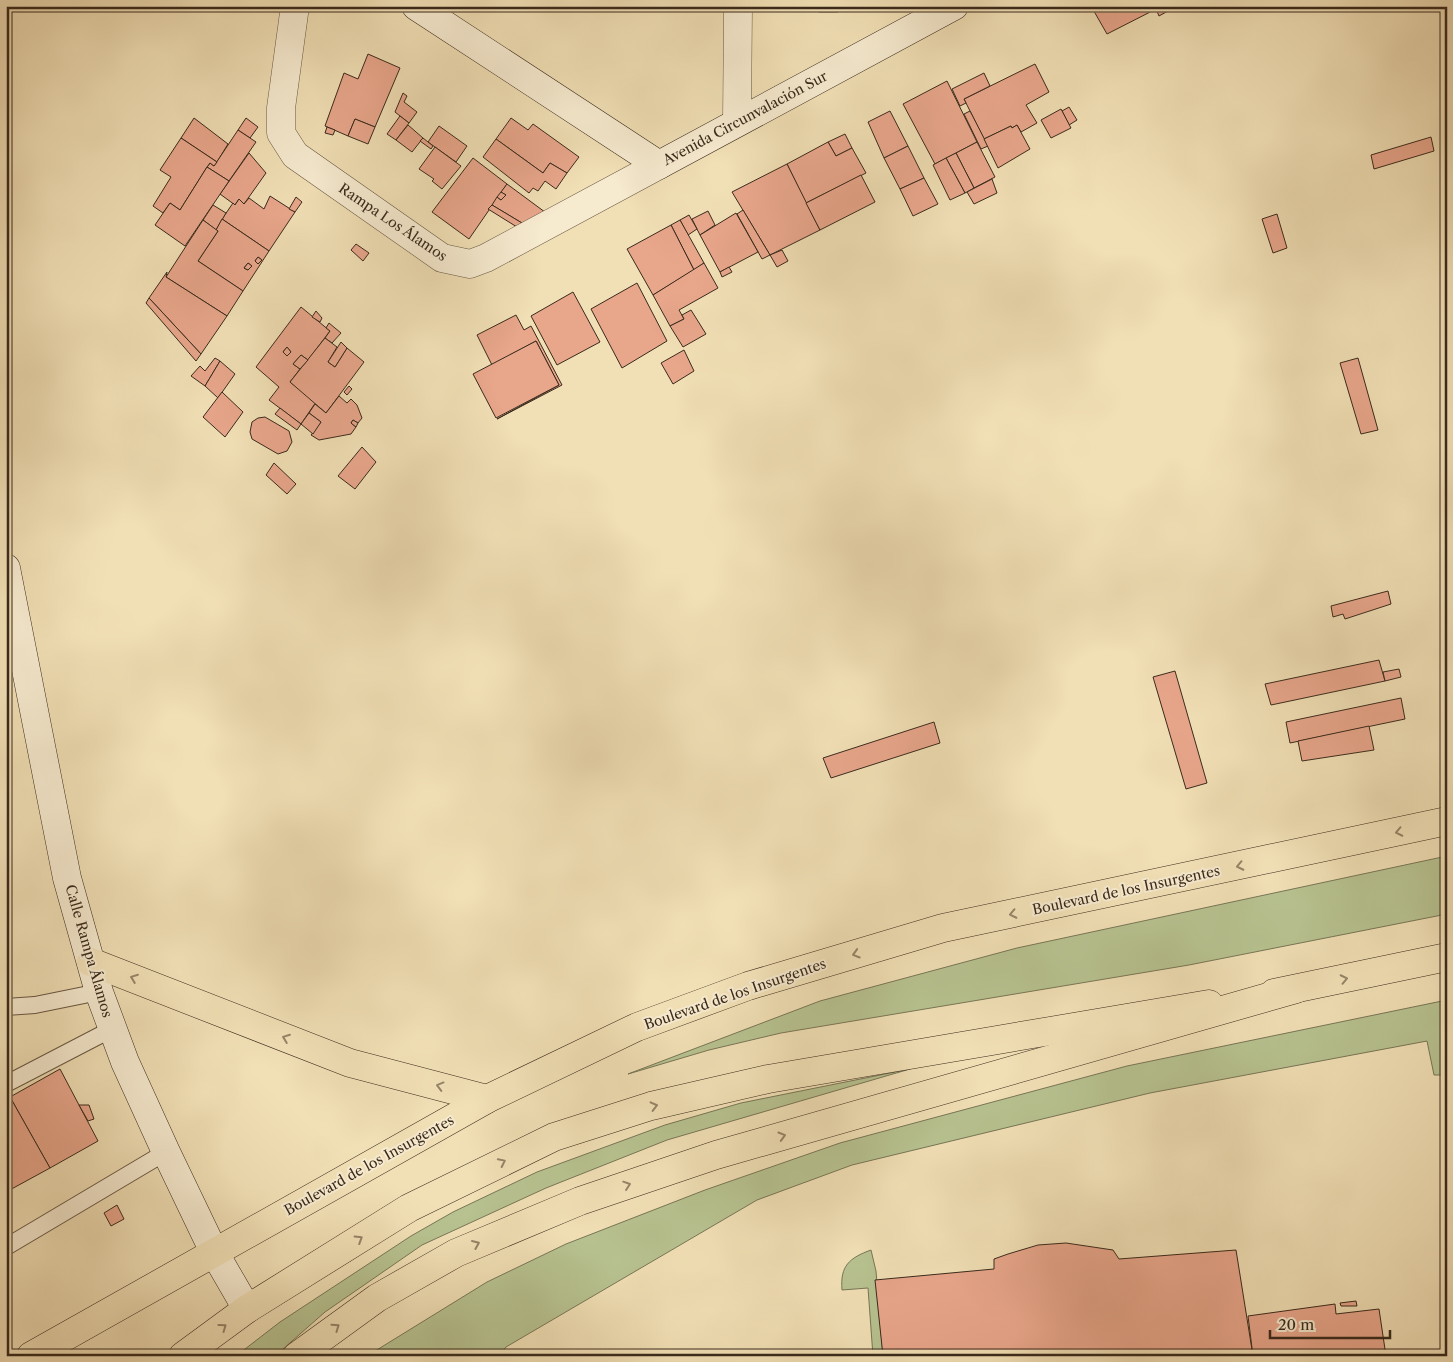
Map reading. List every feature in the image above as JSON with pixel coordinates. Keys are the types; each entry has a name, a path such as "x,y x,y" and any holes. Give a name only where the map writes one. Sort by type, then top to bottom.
{"main road":[{"name":"Boulevard de los Insurgentes","path":"31,1356 487,1099 637,1027 748,986 943,928 1447,821"},
{"path":"183,1356 247,1309 409,1208 554,1137 651,1106 768,1079 1296,989 1447,957"},
{"path":"91,962 350,1062 487,1099"},
{"path":"297,1356 377,1298 456,1253 580,1201 716,1155 1296,989"}],"street":[{"name":"Rampa Los Álamos","path":"296,6 282,108 281,133 295,155 442,258 470,264 486,258 659,166"},
{"name":"Avenida Circunvalación Sur","path":"416,6 659,166 954,6"},
{"path":"738,6 738,122"},
{"name":"Calle Rampa Álamos","path":"6,568 67,878 100,992 112,1028 166,1152 214,1252 247,1309"}],"lane":[{"path":"6,1007 35,1005 100,992"},
{"path":"6,1084 112,1028"},
{"path":"6,1247 166,1152"}],"green space":[{"path":"1447,856 1447,914 1189,965 781,1033 709,1050 628,1074 820,1001 1017,948"},
{"path":"1447,1000 1447,1075 1434,1075 1427,1041 1150,1093 852,1165 757,1200 506,1347 499,1356 367,1356 487,1282 566,1244 705,1190 840,1143 1127,1066"},
{"path":"910,1069 667,1140 546,1188 422,1245 325,1312 275,1356 236,1356 280,1322 411,1236 453,1212 537,1172 665,1125 741,1103"},
{"path":"871,1250 876,1271 883,1356 873,1356 868,1288 842,1290 844,1269 857,1256"}],"building":[{"path":"838,6 838,12 819,12 819,7"},
{"path":"1091,6 1158,6 1158,8 1107,34"},
{"path":"1158,6 1177,6 1159,16 1156,9"},
{"path":"368,54 400,68 375,127 355,119 348,136 325,126 344,73 358,79"},
{"path":"1035,64 1049,92 1026,105 1037,123 1021,132 1017,125 1012,128 1011,126 984,139 964,99"},
{"path":"984,73 990,86 964,99 966,103 960,106 952,89"},
{"path":"947,81 977,142 935,164 903,104"},
{"path":"403,93 407,96 404,102 417,112 409,123 395,112"},
{"path":"1069,107 1077,120 1069,125 1062,111"},
{"path":"1061,109 1071,128 1051,138 1041,120"},
{"path":"890,111 908,146 884,158 868,122"},
{"path":"970,111 988,146 981,149 964,114"},
{"path":"400,116 409,123 396,140 387,134"},
{"path":"194,118 228,144 217,162 181,138"},
{"path":"246,118 258,127 250,138 238,130"},
{"path":"511,118 528,130 533,124 579,157 567,173 550,163 543,173 496,139"},
{"path":"355,119 375,127 368,144 348,136"},
{"path":"408,125 423,138 412,152 396,140"},
{"path":"1017,125 1030,149 998,168 984,139"},
{"path":"439,126 467,146 456,162 428,142"},
{"path":"327,127 335,130 333,135 325,133"},
{"path":"238,130 256,142 229,181 207,167 210,163 214,166"},
{"path":"845,134 852,148 836,156 828,142"},
{"path":"1431,137 1434,151 1374,169 1371,155"},
{"path":"181,138 217,162 214,166 210,163 180,210 170,203 163,213 153,206 171,177 160,170"},
{"path":"423,138 433,146 431,149 420,141"},
{"path":"496,139 543,173 550,163 567,173 556,189 545,181 538,191 533,188 529,193 483,157"},
{"path":"828,142 836,156 852,148 866,173 806,203 787,164"},
{"path":"977,142 995,177 974,188 956,153"},
{"path":"908,146 924,178 900,189 884,158"},
{"path":"435,147 461,166 442,189 432,181 434,179 419,169"},
{"path":"249,153 266,173 244,204 239,199 235,205 220,194"},
{"path":"956,153 974,188 965,193 946,158"},
{"path":"473,158 507,184 469,239 432,212"},
{"path":"946,158 965,193 950,200 933,165"},
{"path":"787,164 820,230 770,255 732,192"},
{"path":"207,167 229,181 185,246 155,225 170,203 180,210"},
{"path":"861,175 875,202 820,230 806,203"},
{"path":"924,178 938,204 913,216 900,189"},
{"path":"992,179 997,193 974,204 967,192"},
{"path":"507,184 553,218 532,229 492,205 497,197 501,200 506,195 501,192"},
{"path":"501,192 506,195 501,200 497,197"},
{"path":"270,196 295,212 269,251 222,219 233,203 235,205 239,199 244,204 249,198 264,209"},
{"path":"296,197 302,202 295,212 289,209"},
{"path":"213,205 226,213 216,230 203,220"},
{"path":"492,205 532,229 525,232 488,209"},
{"path":"743,210 770,255 762,259 737,214"},
{"path":"708,211 715,225 700,235 692,219"},
{"path":"736,213 758,252 720,272 700,235"},
{"path":"1277,214 1287,248 1273,253 1262,219"},
{"path":"689,215 697,229 688,235 680,220"},
{"path":"222,219 269,251 243,291 198,261 218,231 216,230","holes":["258,257 262,260 258,264 255,261","248,263 252,266 248,270 244,268"]},
{"path":"203,220 218,231 198,261 243,291 227,316 166,277"},
{"path":"680,220 704,263 694,270 671,225"},
{"path":"671,225 694,270 653,295 627,249"},
{"path":"356,244 369,253 363,261 351,250"},
{"path":"782,250 788,261 777,267 770,255"},
{"path":"258,257 262,260 258,264 255,261"},
{"path":"248,263 252,266 248,270 244,268"},
{"path":"704,263 718,288 679,310 684,319 670,326 653,295"},
{"path":"729,267 732,272 722,277 720,272"},
{"path":"167,272 166,277 227,316 201,354 149,298"},
{"path":"637,283 667,341 622,368 591,309"},
{"path":"573,292 600,342 557,365 531,316"},
{"path":"149,298 201,354 196,361 146,303"},
{"path":"301,307 330,331 308,360 301,355 293,364 300,369 290,382 316,402 301,424 269,400 279,387 256,367","holes":["287,347 291,352 287,356 283,352"]},
{"path":"691,310 706,334 683,347 670,326 684,319 682,315"},
{"path":"316,311 322,318 320,322 312,317"},
{"path":"516,315 524,330 531,326 562,385 497,419 559,385 536,341 492,365 477,335"},
{"path":"329,323 341,333 332,343 325,338 330,331 326,328"},
{"path":"325,338 337,347 328,362 335,367 347,348 364,362 326,413 290,382"},
{"path":"536,341 559,385 496,418 473,374"},
{"path":"341,342 347,348 335,367 328,362"},
{"path":"287,347 291,352 287,356 283,352"},
{"path":"684,350 694,371 673,384 661,363"},
{"path":"301,355 308,360 300,369 293,364"},
{"path":"215,358 220,361 205,386 191,376 200,366 205,371"},
{"path":"1358,358 1378,430 1361,434 1340,363"},
{"path":"220,361 235,374 218,398 205,386"},
{"path":"349,386 352,389 347,395 344,392"},
{"path":"222,392 243,412 225,437 203,417"},
{"path":"339,396 347,403 351,399 357,405 362,418 358,423 353,420 351,423 356,427 351,434 319,440 311,435 321,422 309,413 315,404 326,413"},
{"path":"280,408 301,424 297,430 275,414"},
{"path":"309,413 321,422 313,434 301,424"},
{"path":"265,417 289,431 292,442 287,451 278,454 252,439 250,432 252,422 258,418"},
{"path":"353,420 358,423 356,427 351,423"},
{"path":"362,447 376,462 355,489 338,476"},
{"path":"274,463 296,484 287,494 266,475"},
{"path":"1388,591 1391,604 1345,619 1343,614 1333,617 1331,606"},
{"path":"1379,660 1385,681 1271,705 1265,684"},
{"path":"1399,669 1401,677 1385,681 1383,672"},
{"path":"1175,671 1207,783 1186,789 1153,677"},
{"path":"1401,698 1405,719 1290,743 1286,722"},
{"path":"934,722 940,743 831,778 823,758"},
{"path":"1369,726 1374,750 1302,761 1298,741"},
{"path":"60,1069 98,1141 50,1168 10,1097"},
{"path":"10,1097 50,1168 6,1192 6,1100"},
{"path":"79,1105 89,1105 94,1119 88,1121"},
{"path":"117,1205 124,1219 111,1226 104,1213"},
{"path":"1066,1243 1113,1250 1119,1259 1236,1250 1253,1356 883,1356 875,1280 994,1269 994,1259 1038,1245"},
{"path":"1356,1301 1357,1306 1341,1306 1340,1303"},
{"path":"1335,1304 1336,1314 1379,1309 1386,1356 1253,1356 1248,1316"}]}
